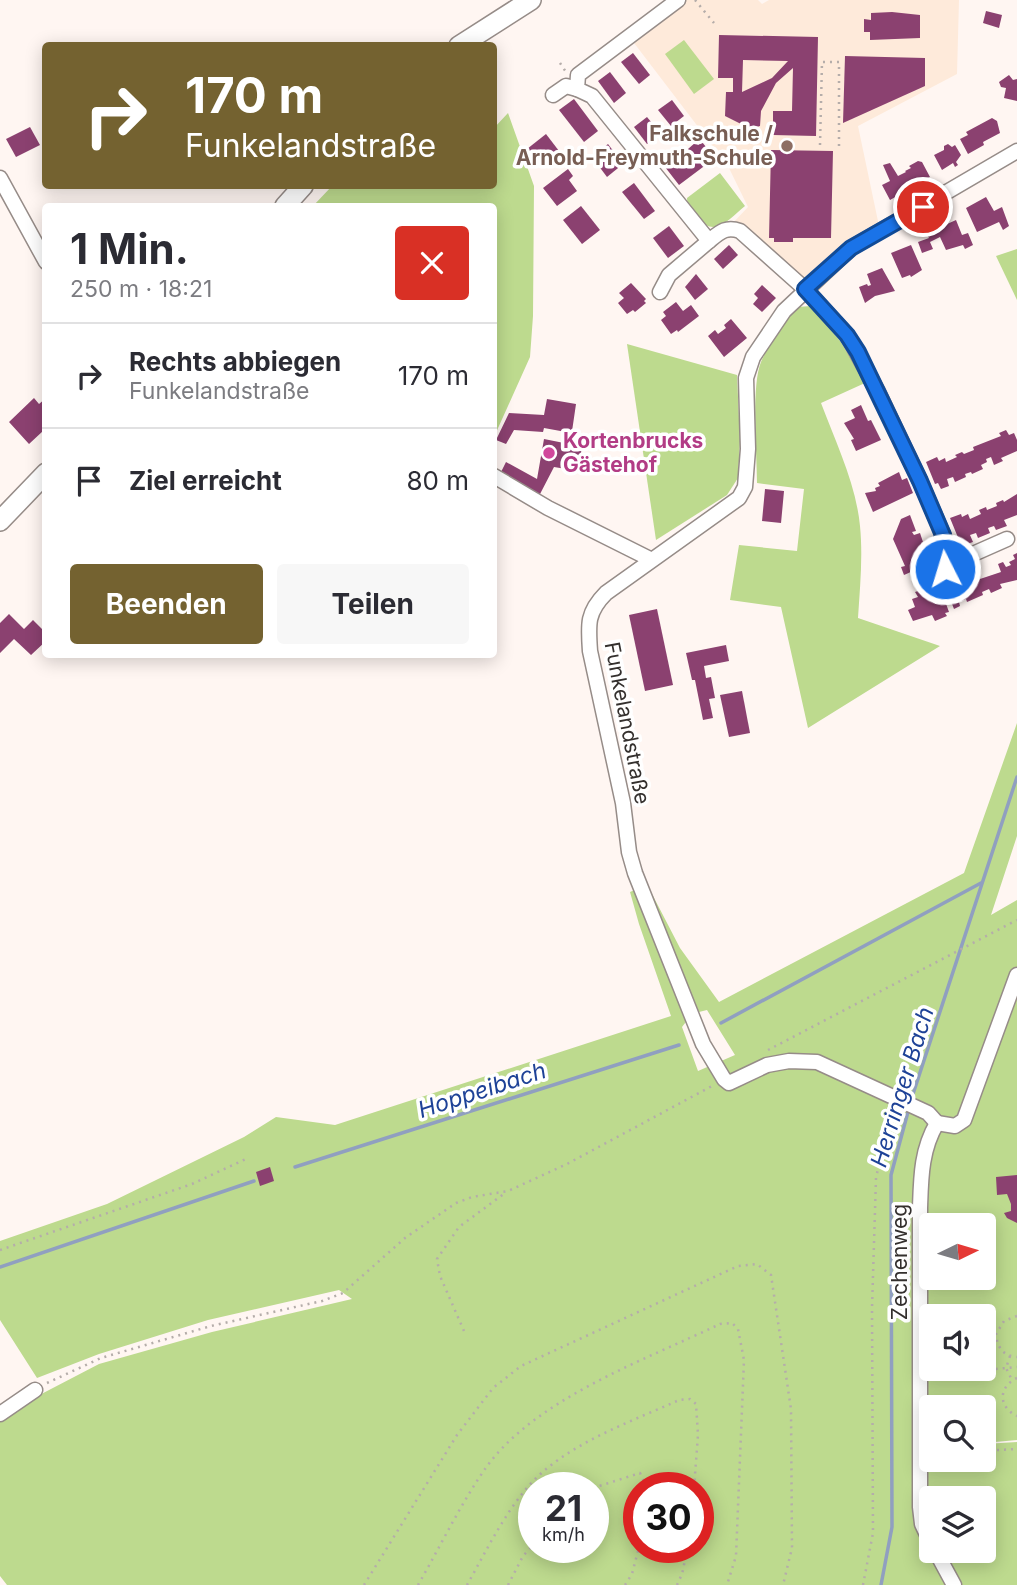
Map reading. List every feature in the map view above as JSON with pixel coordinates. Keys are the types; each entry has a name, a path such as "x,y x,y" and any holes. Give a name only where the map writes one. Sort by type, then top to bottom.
{"main road":[{"path":"465,42 531,0"},
{"path":"288,203 300,189"},
{"path":"0,520 42,477"}],"street":[{"path":"577,89 578,75 678,0"},
{"path":"553,95 566,86 592,96 709,241"},
{"name":"Funkelandstraße","path":"723,1077 704,1044 632,862 623,803 590,651 588,630 593,606 650,559 739,498 745,487 748,449 746,378 753,357 784,311 851,248 1017,151"},
{"path":"0,178 42,255"},
{"path":"660,292 669,275 722,230 732,228 740,231 805,289 847,335 858,352 920,481 955,562 1007,540"},
{"path":"497,478 548,508 650,559"},
{"path":"723,1077 729,1083 767,1065 789,1061 817,1062 894,1097 932,1118 955,1126 964,1120 967,1114 1002,1010 1017,975"},
{"name":"Zechenweg","path":"921,1304 921,1166 931,1133 932,1118"},
{"name":"Zechenweg","path":"920,1486 921,1381"},
{"path":"0,1414 35,1390"},
{"path":"942,1563 954,1585"}],"path":[{"path":"695,0 714,23"},
{"path":"820,145 822,62 839,62 839,146"},
{"path":"768,1050 1017,920"},
{"path":"464,1331 440,1276 437,1259 459,1227 508,1191 567,1164 723,1077"},
{"path":"863,1585 873,1533 872,1308 876,1178 894,1097"},
{"path":"0,1250 192,1184 248,1158"},
{"path":"35,1390 101,1358 211,1326 322,1301 343,1293 405,1238 439,1213 471,1197 508,1191"},
{"path":"364,1585 457,1435 493,1388 521,1366 738,1266 757,1264 771,1275 791,1409 792,1548 783,1585"},
{"path":"1017,1316 1004,1321 996,1334 1000,1349 1017,1357"},
{"path":"418,1585 486,1468 521,1430 567,1396 720,1324 732,1323 738,1329 744,1360 736,1556 727,1585"},
{"path":"1010,1356 1006,1368 1012,1380"},
{"path":"996,1369 1017,1367"},
{"path":"1017,1378 1003,1390 1002,1398 1007,1411 1017,1416"},
{"path":"467,1585 522,1494 545,1469 589,1442 679,1400 690,1399 696,1404 698,1435 695,1472"},
{"path":"997,1450 1017,1449"},
{"path":"508,1585 519,1563"},
{"path":"625,1585 635,1563"},
{"path":"677,1585 684,1563"}],"shaded area":[{"name":"Falkschule / Arnold-Freymuth-Schule","path":"681,0 758,0 762,4 769,0 959,0 957,74 858,126 879,226 805,286 730,226 748,207 728,166 631,39"}],"green space":[{"path":"684,40 714,79 694,94 665,54"},
{"path":"508,113 534,186 530,357 497,430 497,203 316,203 329,189 497,189 497,125"},
{"path":"720,173 745,206 728,221 710,227 692,211 687,198"},
{"path":"1017,249 1017,300 996,256"},
{"path":"811,306 841,342 865,383 821,403 845,464 858,510 861,572 858,618 940,646 808,728 781,607 730,600 739,545 797,551 804,489 757,483 756,387 761,362 777,334 797,307"},
{"path":"627,344 737,375 740,441 738,478 727,495 656,540"},
{"path":"1017,723 1017,836 991,915 1017,900 1017,1440 996,1442 996,1395 919,1395 919,1472 996,1472 996,1443 1017,1442 1017,1585 7,1585 0,1576 0,1420 26,1402 99,1364 212,1332 352,1299 339,1290 208,1320 99,1354 37,1378 0,1320 0,1241 107,1204 244,1137 276,1117 335,1125 671,1016 630,892 637,889 689,1018 682,1027 698,1071 735,1055 707,1010 699,1012 653,903 652,894 680,948 719,1002 964,873"}],"building":[{"path":"986,11 1002,15 999,28 983,23"},
{"path":"871,13 920,15 920,38 870,40 870,32 864,32 864,19 871,20"},
{"path":"719,35 818,37 816,136 773,135 773,111 792,111 793,68 776,83 761,111 760,126 747,130 725,116 726,92 733,92 733,78 718,78","holes":["743,60 788,61 772,78 742,92"]},
{"path":"633,53 650,75 639,84 621,62"},
{"path":"845,56 925,58 925,86 843,123"},
{"path":"610,72 626,93 614,103 598,81"},
{"path":"1009,75 1013,80 1017,79 1017,101 1004,98 1006,88 1001,87 999,82"},
{"path":"574,99 598,131 584,142 559,110"},
{"path":"672,100 684,116 671,126 658,110"},
{"path":"647,117 661,134 647,144 634,127"},
{"path":"992,118 997,121 1000,133 968,154 960,139 968,135 966,132"},
{"path":"30,127 40,145 16,157 6,139"},
{"path":"546,134 559,151 540,166 527,149"},
{"path":"696,142 698,145 702,142 715,158 679,185 665,167 683,152 686,155 690,152 688,149"},
{"path":"608,144 623,164 607,177 592,157"},
{"path":"948,144 952,147 955,145 961,155 956,162 958,165 955,167 953,163 942,170 934,155 944,150 944,146"},
{"path":"771,150 833,151 831,238 793,238 793,242 774,242 774,238 769,238"},
{"path":"918,161 922,162 930,177 914,186 912,183 903,186 906,191 902,193 904,197 901,199 899,195 890,200 882,185 890,181 883,165 890,163 898,176"},
{"path":"568,169 573,176 569,180 577,191 557,206 543,188"},
{"path":"634,183 655,211 644,219 622,192"},
{"path":"986,197 994,211 1002,207 1009,226 1003,230 999,222 977,232 966,208"},
{"path":"581,206 600,230 582,244 563,220"},
{"path":"956,220 962,235 968,233 973,245 965,249 963,245 946,250 940,237 930,242 933,249 922,253 918,242 929,238 925,231"},
{"path":"669,226 684,246 668,258 653,238"},
{"path":"729,245 738,255 723,269 714,259"},
{"path":"911,245 922,270 911,277 902,278 891,253"},
{"path":"882,268 895,291 875,296 865,303 859,287 871,285 867,274"},
{"path":"696,274 708,289 695,300 685,287"},
{"path":"631,283 646,299 646,303 635,312 633,310 627,314 618,303 624,298 619,293"},
{"path":"762,285 776,298 762,312 753,304 758,298 754,294"},
{"path":"676,302 683,311 691,305 699,316 678,332 677,330 671,334 661,320 666,316 663,312"},
{"path":"731,319 747,338 724,357 708,336 715,330 718,334 726,328 724,325"},
{"path":"34,398 39,404 42,401 42,432 29,444 9,422"},
{"path":"547,399 576,404 570,445 582,447 578,471 554,467 539,496 499,476 506,462 537,479 544,439 564,443 566,432 544,428 543,432 514,430 506,444 497,438 509,413 544,415"},
{"path":"861,405 881,440 856,451 851,440 854,439 844,423 855,418 851,410"},
{"path":"1006,430 1009,435 1014,433 1017,451 1001,458 1003,461 994,465 991,457 986,459 987,462 981,465 983,469 965,474 966,477 955,482 953,477 947,479 949,486 941,489 938,483 935,484 926,462 937,457 939,461 945,458 946,462 957,457 955,455 974,450 973,447 1001,436 999,433"},
{"path":"899,472 902,480 907,478 913,493 873,512 865,493 876,491 875,488 880,486 878,483"},
{"path":"765,489 784,491 781,523 762,521"},
{"path":"1017,494 1017,515 1004,520 1007,526 996,530 994,526 988,528 990,533 978,538 976,533 970,535 973,542 964,545 962,539 959,540 950,518 968,514 970,519 981,514 979,510 997,506 996,503 1003,500 1004,502"},
{"path":"910,515 916,531 912,532 914,535 920,533 924,550 920,552 923,559 917,561 920,568 904,575 901,567 905,566 893,539 901,519"},
{"path":"1017,553 1017,580 1000,584 1002,588 991,593 989,589 982,592 983,595 967,602 966,599 959,602 960,606 954,609 949,596 958,589 955,582 961,580 963,585 974,581 972,575 977,573 980,579 1001,572 998,564 1003,562 1006,567 1011,565 1009,562 1015,559 1013,555"},
{"path":"923,589 927,598 935,599 938,604 945,601 949,612 945,613 947,616 935,621 932,615 913,621 908,610 915,607 912,599 918,597 915,592"},
{"path":"657,609 673,685 645,691 629,615"},
{"path":"9,614 24,629 33,620 42,629 42,645 31,655 14,639 0,653 0,623"},
{"path":"726,645 729,661 704,666 706,678 711,677 715,698 709,699 713,718 703,720 686,653"},
{"path":"742,691 750,733 729,737 720,695"},
{"path":"270,1167 274,1181 260,1186 256,1172"},
{"path":"1017,1175 1017,1223 1007,1218 1004,1213 1011,1211 1011,1204 1007,1194 997,1195 996,1177"}],"waterway":[{"name":"Herringer Bach","path":"911,1100 1017,777"},
{"name":"Hoppeibach","path":"721,1023 981,883"},
{"name":"Hoppeibach","path":"295,1167 679,1045"},
{"name":"Herringer Bach","path":"881,1585 892,1527 891,1175 909,1108"},
{"name":"Hoppeibach","path":"0,1267 254,1181"}],"place":[{"name":"Falkschule / Arnold-Freymuth-Schule","path":"787,146"},
{"name":"Kortenbrucks Gästehof","path":"549,453"}],"route":[{"path":"923,207 851,248 805,289 847,335 877,390 943,535 937,558 938,563 945,569"}]}
